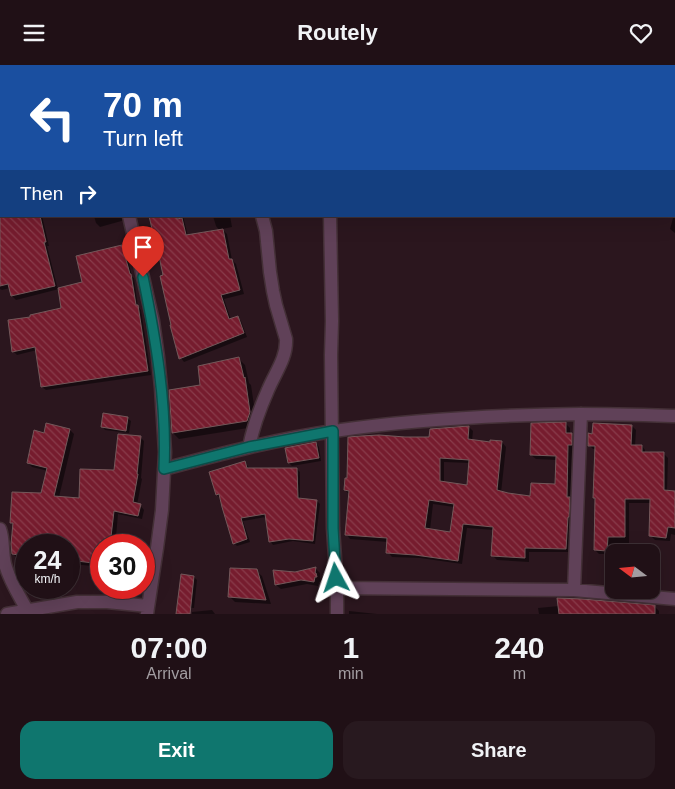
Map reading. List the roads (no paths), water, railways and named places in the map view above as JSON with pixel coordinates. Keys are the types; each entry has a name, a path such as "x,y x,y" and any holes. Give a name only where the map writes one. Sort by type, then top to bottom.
{"street":[{"path":"6,614 77,602 106,602 147,610 160,529 165,452 158,357 153,321 129,217"},
{"path":"249,447 256,421 268,390 283,360 286,345 276,305 262,217"},
{"path":"330,217 333,528 337,614"},
{"path":"164,469 249,447 333,431 431,419 581,414 675,416"},
{"path":"574,590 581,414"},
{"path":"0,529 3,536 5,563 11,581 27,610"},
{"path":"337,589 574,590 675,599"}]}
